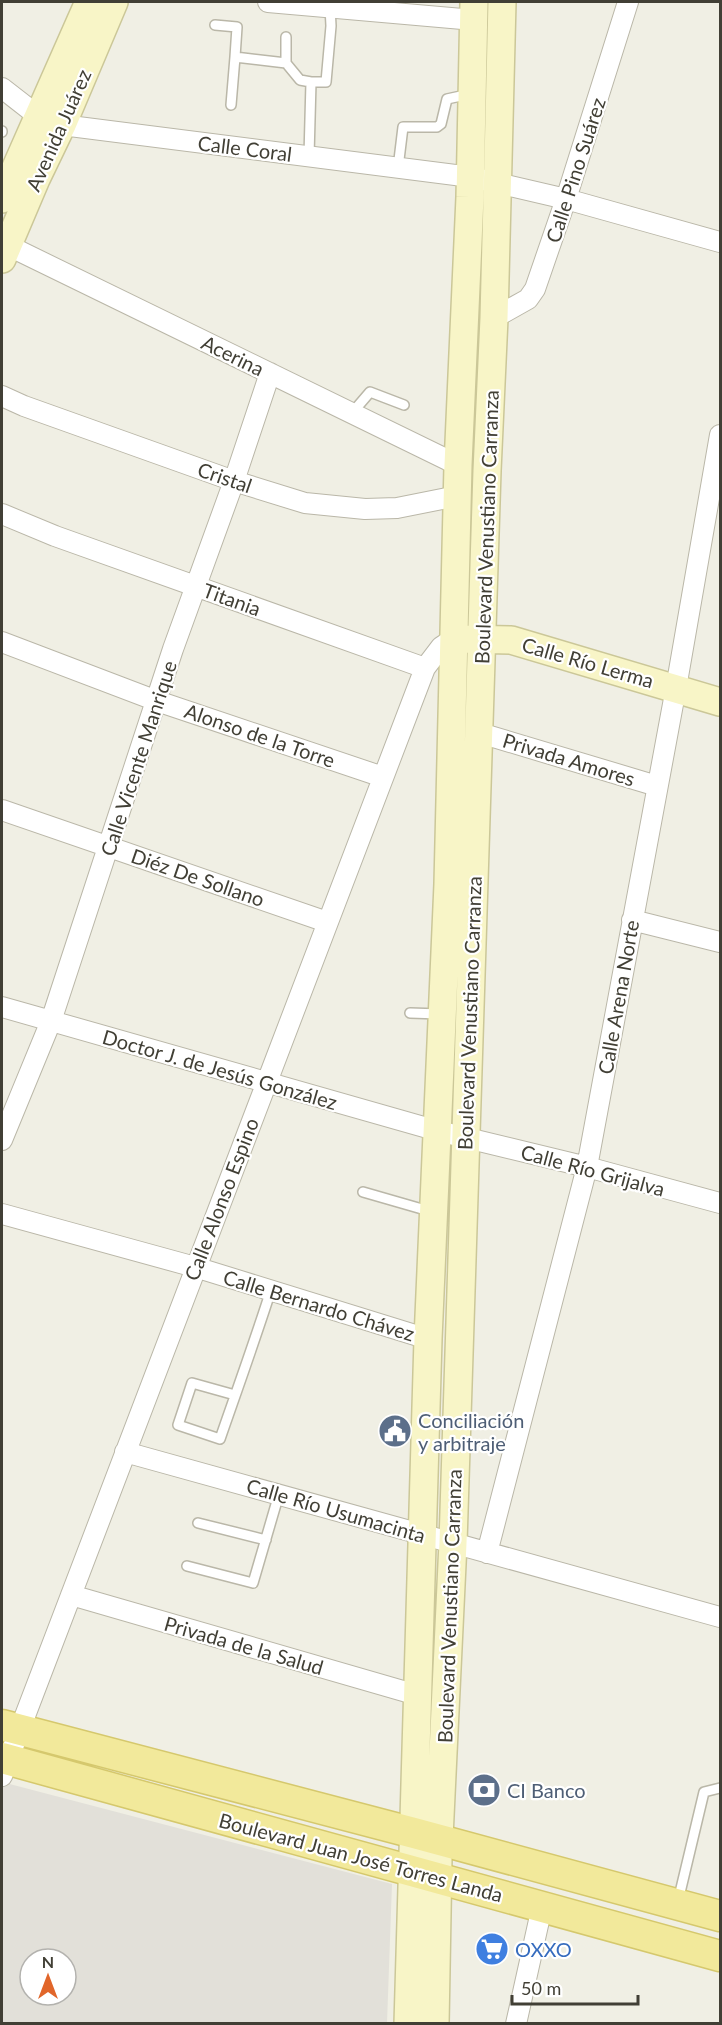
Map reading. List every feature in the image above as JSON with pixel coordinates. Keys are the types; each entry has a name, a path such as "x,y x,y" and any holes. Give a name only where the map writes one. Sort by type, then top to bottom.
{"main road":[{"name":"Avenida Juárez","path":"4,252 36,180 50,120 90,2"},
{"name":"Avenida Juárez","path":"2,199 50,120 114,2"},
{"name":"Boulevard Venustiano Carranza","path":"408,2024 425,1874 453,1543 487,471 494,318 502,2"},
{"name":"Boulevard Venustiano Carranza","path":"427,1836 417,1695 448,884 457,496 471,177 474,10"},
{"name":"Calle Río Lerma","path":"453,639 511,640 720,702"},
{"name":"Boulevard Juan José Torres Landa","path":"11,1727 427,1836 720,1916"},
{"name":"Boulevard Juan José Torres Landa","path":"4,1765 425,1874 720,1956"},
{"name":"Boulevard Venustiano Carranza","path":"425,1874 435,2024"}],"street":[{"path":"268,2 330,7 474,10"},
{"name":"Calle Pino Suárez","path":"494,318 528,299 535,289 628,2"},
{"path":"2,88 50,120"},
{"name":"Calle Coral","path":"50,120 471,177 566,199 720,242"},
{"name":"Acerina","path":"4,252 270,373 458,465"},
{"name":"Calle Vicente Manrique","path":"2,1140 51,1021 173,649 234,481 270,373"},
{"name":"Cristal","path":"2,396 24,406 234,481 305,503 365,509 397,508 457,496"},
{"name":"Calle Arena Norte","path":"487,1553 587,1167 676,688 720,435"},
{"name":"Titania","path":"2,514 55,536 425,668"},
{"path":"425,668 441,647 453,639"},
{"name":"Alonso de la Torre","path":"2,642 157,701 383,777"},
{"name":"Calle Alonso Espino","path":"4,1765 11,1727 71,1595 425,668"},
{"name":"Privada Amores","path":"480,733 657,786"},
{"name":"Diéz De Sollano","path":"2,810 327,922"},
{"path":"632,920 720,942"},
{"name":"Doctor J. de Jesús González","path":"2,1006 266,1083 465,1137"},
{"name":"Calle Río Grijalva","path":"465,1137 720,1203"},
{"name":"Calle Bernardo Chávez","path":"2,1214 195,1267 429,1339"},
{"name":"Calle Río Usumacinta","path":"125,1452 720,1617"},
{"name":"Privada de la Salud","path":"71,1595 417,1695"},
{"path":"516,2024 542,1906"}],"lane":[{"path":"286,37 286,63 300,80 326,82 331,26 330,7"},
{"path":"215,25 237,27 231,105"},
{"path":"235,57 286,63"},
{"path":"309,156 311,82"},
{"path":"398,168 403,127 437,127 441,124 447,99 472,93"},
{"path":"352,413 370,392 404,405"},
{"path":"410,1013 442,1015"},
{"path":"363,1192 434,1213"},
{"path":"235,1395 192,1383 178,1425 220,1439 271,1290"},
{"path":"188,1566 254,1583 279,1494"},
{"path":"198,1523 266,1540"},
{"path":"677,1904 704,1792 720,1788"}],"shaded area":[{"path":"2,1782 392,1884 387,2023 2,2023"}],"place":[{"name":"Conciliación y arbitraje","path":"395,1431"},
{"name":"CI Banco","path":"484,1790"},
{"name":"OXXO","path":"492,1949"}]}
